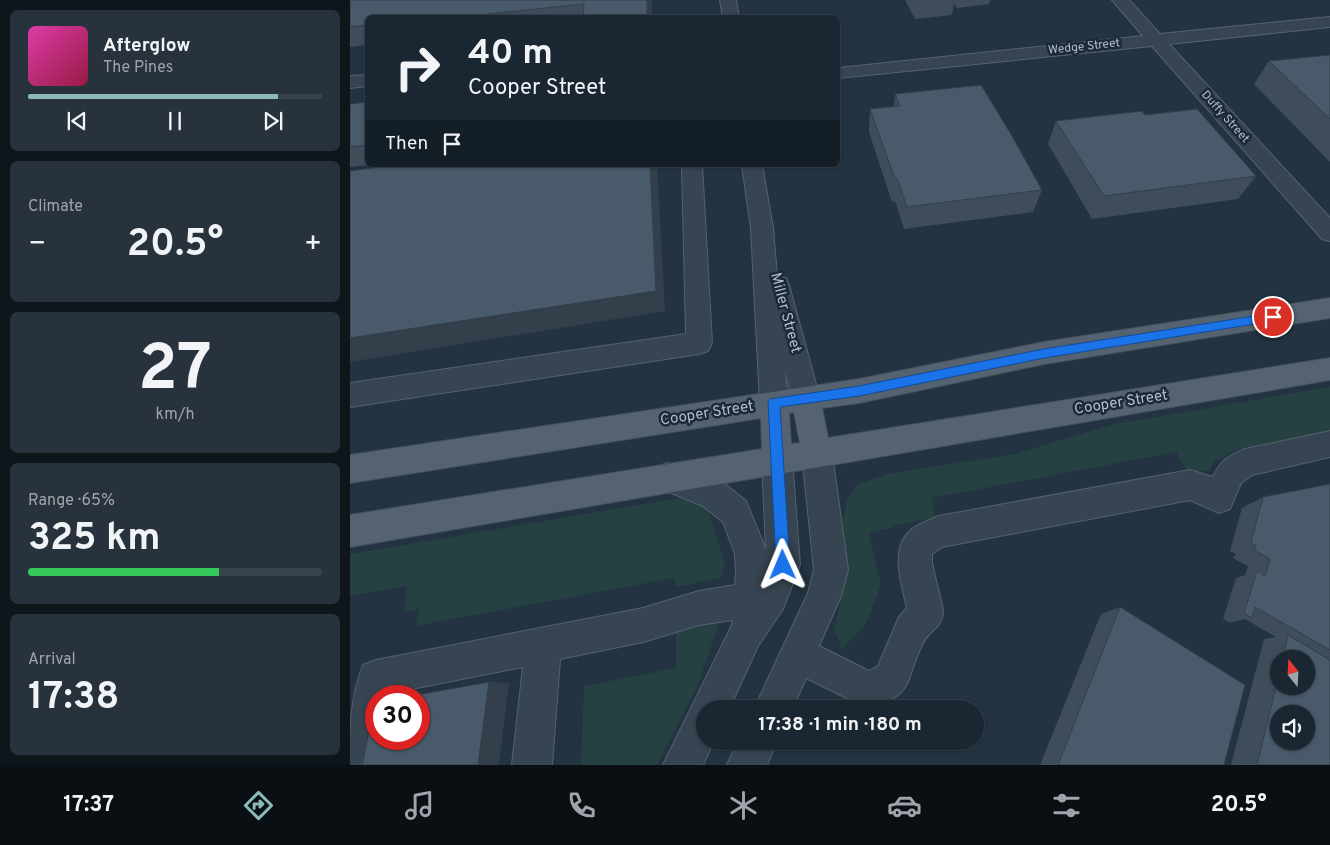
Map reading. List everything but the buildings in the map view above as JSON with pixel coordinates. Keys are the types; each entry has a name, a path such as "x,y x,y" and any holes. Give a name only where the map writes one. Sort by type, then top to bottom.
{"main road":[{"name":"Cooper Street","path":"350,469 722,412 774,402 859,391 1044,353 1330,308"},
{"name":"Cooper Street","path":"350,531 1330,369"},
{"path":"806,399 817,454"},
{"path":"774,402 777,459"}],"street":[{"path":"728,0 730,15"},
{"name":"Duffy Street","path":"1120,0 1330,234"},
{"name":"Wedge Street","path":"840,73 1330,22"},
{"path":"350,82 365,80"},
{"path":"350,395 699,343 692,167"},
{"name":"Miller Street","path":"752,167 762,228 774,402"},
{"name":"Miller Street","path":"762,228 796,353 806,399"},
{"path":"799,654 867,690 881,686 891,679 911,629 926,614 915,560 916,548 926,538 940,532 1190,486 1201,487 1219,498 1230,473 1245,463 1330,444"},
{"path":"778,700 824,596 831,570 817,454"},
{"path":"714,700 755,611 783,565 777,459"},
{"path":"668,477 714,495 735,512 751,554 755,611"},
{"path":"357,765 376,678 643,626 699,608 755,611"},
{"path":"532,765 543,644"},
{"path":"682,765 696,736"},
{"path":"747,765 754,750"}],"green space":[{"path":"1330,387 1330,431 1239,449 1216,460 1209,471 1187,471 1176,452 932,498 936,518 892,526 892,528 869,533 881,585 866,624 842,649 834,630 846,577 843,519 847,500 856,485 887,474 1014,454 1114,424"},
{"path":"680,498 708,509 725,563 721,578 675,587 674,578 415,626 419,609 404,612 407,586 350,596 350,554"},
{"path":"713,616 719,623 698,685 657,765 581,765 584,686 676,668 676,624"}],"route":[{"path":"783,565 774,402 859,391 1044,353 1273,317"}]}
